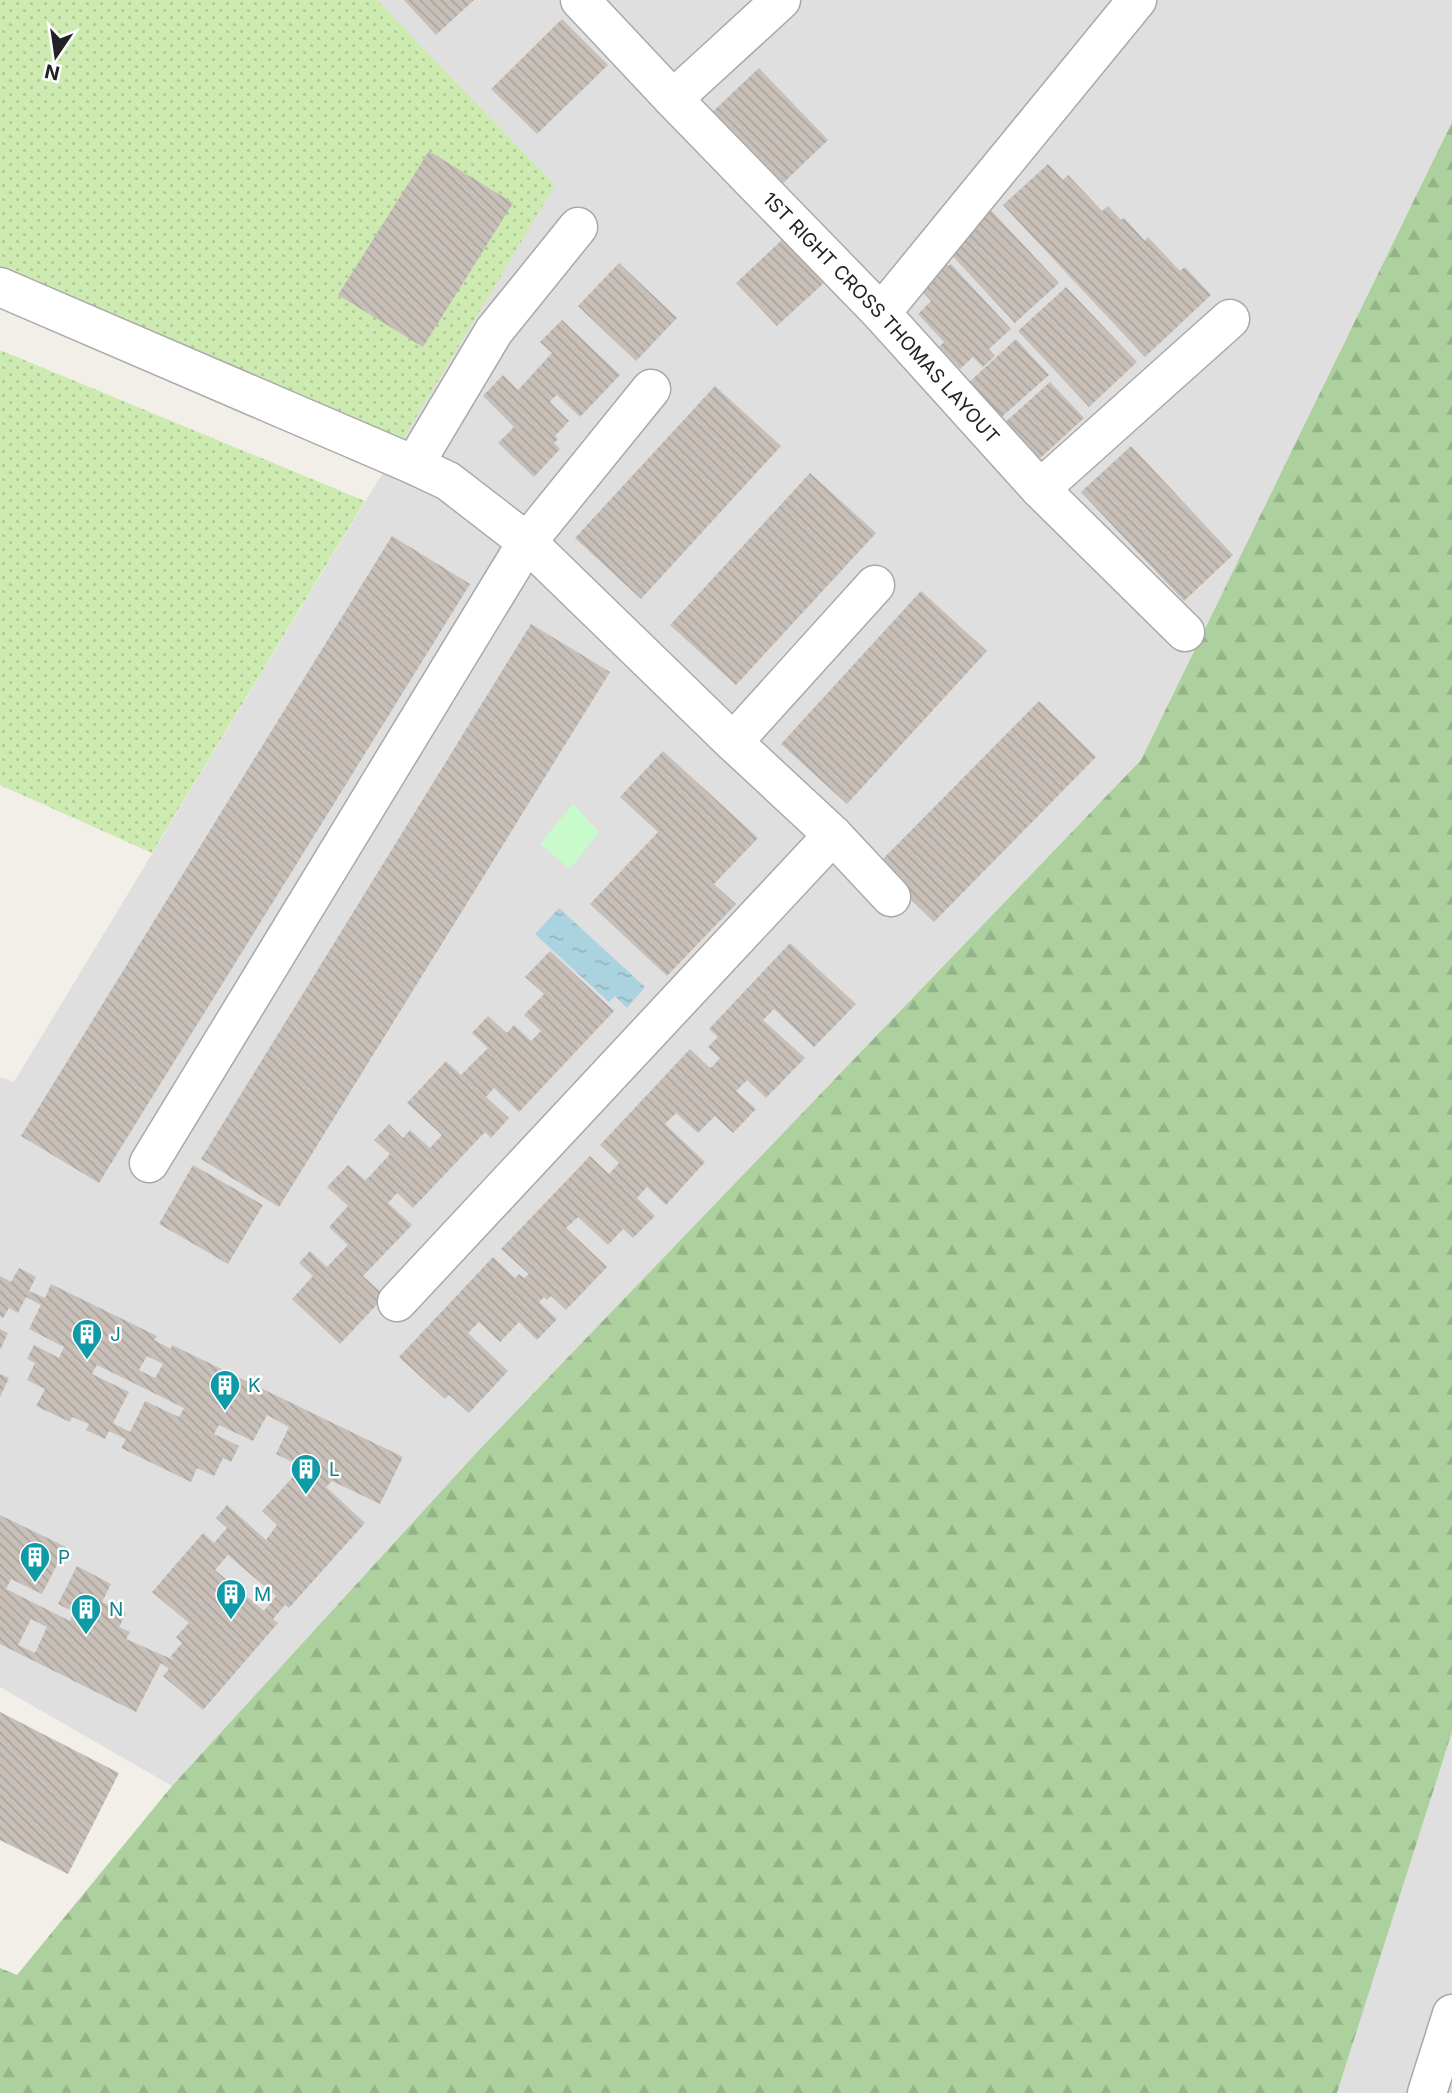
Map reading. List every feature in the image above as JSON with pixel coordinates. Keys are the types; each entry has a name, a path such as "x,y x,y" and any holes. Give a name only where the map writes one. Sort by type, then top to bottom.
{"street":[{"name":"1ST RIGHT CROSS THOMAS LAYOUT","path":"580,0 881,313 1040,489 1185,632"},
{"path":"673,99 781,0"},
{"path":"881,313 1137,0"},
{"path":"414,465 494,331 578,227"},
{"path":"0,287 448,481 527,542 833,835 891,897"},
{"path":"1040,489 1230,319"},
{"path":"149,1163 527,542 651,388"},
{"path":"733,742 875,585"},
{"path":"397,1303 833,835"},
{"path":"1427,2093 1452,2014"}],"shaded area":[{"path":"377,0 1452,0 1452,122 1141,760 478,1451 172,1786 0,1687 0,1077 14,1082 554,185"},
{"path":"1452,1732 1452,2093 1337,2093"}],"green space":[{"path":"0,0 377,0 555,185 396,451 0,275"},
{"path":"1452,122 1452,1732 1337,2093 0,2093 0,1968 17,1975 172,1786 478,1451 1141,760"},
{"path":"0,350 365,501 152,853 0,785"},
{"path":"573,804 599,832 570,869 540,844"}],"water":[{"path":"559,908 645,987 627,1008 615,996 609,1002 535,934"}],"building":[{"path":"404,0 474,0 436,35"},
{"path":"562,19 608,65 537,134 491,89"},
{"path":"759,68 828,140 777,189 708,116"},
{"path":"429,151 513,203 423,347 338,295"},
{"path":"1048,164 1063,180 1068,175 1102,211 1108,206 1121,220 1124,218 1145,241 1148,237 1180,271 1185,267 1211,295 1145,357 1003,205"},
{"path":"987,206 1059,283 1015,323 943,246"},
{"path":"785,237 826,281 777,326 736,283"},
{"path":"942,259 948,266 951,264 1011,329 989,349 995,356 983,367 973,357 960,369 939,347 944,342 918,314 931,301 915,284"},
{"path":"619,263 677,318 636,361 578,306"},
{"path":"1066,287 1137,362 1089,407 1018,331"},
{"path":"562,320 620,375 580,417 557,395 552,399 550,402 569,421 555,436 558,439 554,443 560,449 534,477 498,443 514,427 483,396 503,375 518,390 552,353 540,342"},
{"path":"1016,339 1049,375 997,421 965,386"},
{"path":"1050,382 1084,418 1036,462 1002,425"},
{"path":"715,386 781,446 641,599 575,538"},
{"path":"1131,446 1233,555 1184,601 1081,492"},
{"path":"810,473 876,533 736,685 670,625"},
{"path":"392,536 470,584 99,1183 21,1136"},
{"path":"921,591 987,651 847,804 781,744"},
{"path":"531,624 610,672 279,1207 201,1159"},
{"path":"1039,701 1096,757 934,922 876,866"},
{"path":"663,751 758,838 714,884 736,904 667,976 590,904 658,832 620,797"},
{"path":"790,943 856,1004 814,1047 774,1009 763,1020 805,1058 766,1098 747,1080 736,1091 756,1109 733,1133 715,1116 698,1133 676,1113 665,1124 705,1162 666,1205 647,1187 637,1198 655,1216 633,1238 623,1229 608,1245 578,1217 566,1228 607,1267 566,1310 551,1296 547,1300 544,1297 539,1302 557,1319 537,1340 519,1322 500,1342 479,1322 468,1333 508,1371 469,1413 449,1395 445,1399 399,1357 493,1257 515,1278 519,1274 524,1278 529,1274 501,1249 590,1156 609,1174 619,1163 600,1145 690,1049 710,1068 713,1066 720,1058 708,1047 718,1037 709,1029"},
{"path":"550,951 614,1011 519,1112 494,1088 486,1097 509,1118 491,1138 485,1132 413,1208 397,1193 388,1203 412,1225 363,1276 385,1296 340,1344 292,1299 313,1276 299,1263 310,1251 327,1267 348,1245 329,1227 348,1206 327,1187 348,1165 365,1180 369,1177 390,1154 374,1140 389,1124 403,1138 410,1130 430,1148 442,1135 407,1103 446,1061 461,1075 488,1048 472,1033 488,1016 507,1033 514,1025 531,1041 541,1031 524,1015 544,994 525,977"},
{"path":"193,1165 263,1205 228,1264 159,1224"},
{"path":"19,1268 36,1277 29,1291 45,1298 51,1284 157,1336 154,1340 171,1349 172,1345 403,1457 380,1504 332,1481 326,1487 365,1523 289,1608 285,1605 273,1619 278,1623 203,1710 163,1676 169,1669 161,1663 136,1712 0,1644 0,1515 66,1547 42,1594 11,1579 6,1589 70,1621 74,1612 58,1604 77,1566 111,1584 102,1602 126,1613 119,1627 130,1632 126,1639 176,1661 170,1657 182,1643 176,1637 189,1623 152,1592 203,1533 214,1543 227,1528 216,1518 227,1505 266,1540 277,1525 262,1511 302,1467 276,1454 289,1427 267,1415 253,1441 219,1425 214,1434 239,1446 231,1462 223,1458 214,1476 197,1468 191,1482 121,1448 126,1439 109,1431 105,1439 86,1430 89,1424 72,1417 70,1422 36,1406 45,1389 27,1380 35,1363 27,1359 34,1345 59,1358 64,1347 29,1329 41,1305 26,1297 18,1313 9,1308 3,1318 0,1316 0,1276 11,1282","holes":["147,1356 163,1364 155,1378 139,1370","97,1365 184,1408 179,1417 145,1401 130,1432 113,1423 129,1392 92,1374","228,1555 276,1596 264,1611 215,1570","31,1619 47,1627 35,1653 18,1645"]},
{"path":"0,1329 8,1333 0,1350"},
{"path":"0,1374 9,1378 0,1397"},
{"path":"0,1712 119,1773 68,1874 0,1840"}],"place":[{"name":"J","path":"87,1361"},
{"name":"K","path":"225,1412"},
{"name":"L","path":"306,1496"},
{"name":"P","path":"35,1584"},
{"name":"M","path":"231,1621"},
{"name":"N","path":"86,1636"}]}
